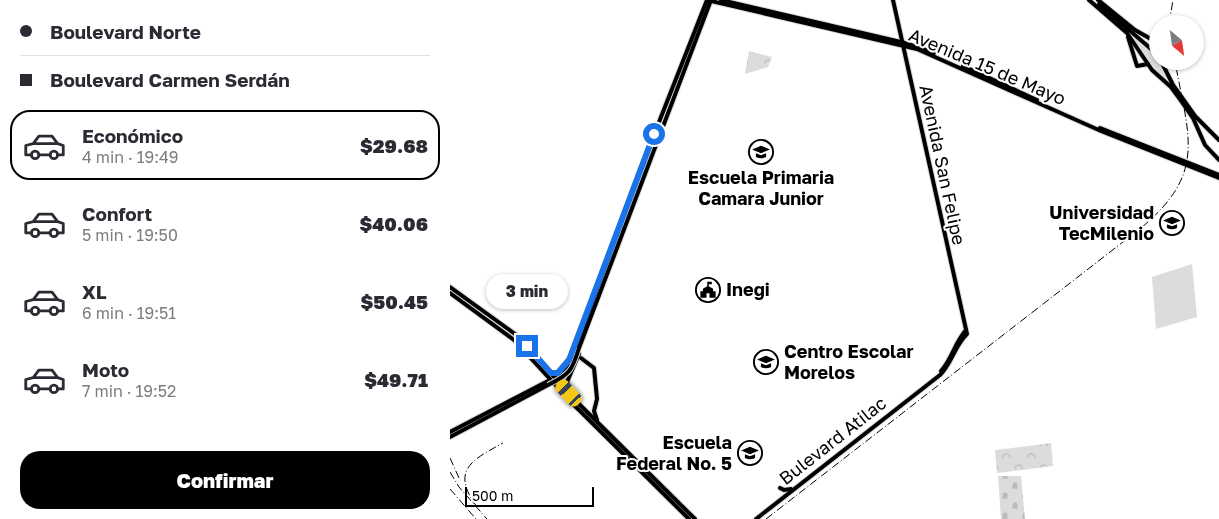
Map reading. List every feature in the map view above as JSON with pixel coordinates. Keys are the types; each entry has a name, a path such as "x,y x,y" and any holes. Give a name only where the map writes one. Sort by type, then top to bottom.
{"main road":[{"name":"Avenida 15 de Mayo","path":"709,0 902,44 1101,130 1219,177"},
{"path":"551,373 558,373 569,360 709,0"},
{"path":"450,437 565,377 572,369 709,0"},
{"name":"Avenida 15 de Mayo","path":"721,0 902,44 956,63 1101,130"},
{"name":"Avenida San Felipe","path":"892,0 965,333"},
{"path":"1087,0 1133,38 1149,47"},
{"path":"1093,0 1133,38"},
{"path":"1098,0 1149,38"},
{"path":"1122,29 1129,38 1137,66 1148,64 1140,53 1129,24"},
{"path":"1131,46 1133,38"},
{"path":"1140,53 1143,47 1149,47"},
{"path":"907,52 911,48"},
{"path":"1152,70 1160,70"},
{"path":"1152,70 1170,87 1182,102 1193,118 1207,148 1218,158"},
{"path":"1166,70 1173,85 1195,116 1219,140"},
{"path":"1200,136 1204,130 1209,129"},
{"path":"450,287 514,340 597,428 665,488 690,517"},
{"path":"450,293 504,324 664,494 690,517 696,519"},
{"path":"557,377 562,374 572,361 588,310"},
{"path":"572,396 567,382 576,365 591,315"},
{"path":"965,333 971,327"},
{"name":"Bulevard Atilac","path":"756,519 947,368 965,333"},
{"path":"581,358 594,368 597,399 594,411 598,422"},
{"path":"450,432 550,380"},
{"path":"560,385 593,421 597,428"},
{"name":"Bulevard Atilac","path":"752,519 889,414"},
{"path":"664,494 665,488"},
{"path":"780,488 784,490 791,489"}],"green space":[{"path":"1132,37 1149,49 1148,64"},
{"path":"749,51 772,57 768,67 745,74"},
{"path":"1154,70 1163,70 1171,87"},
{"path":"1192,264 1197,317 1156,329 1152,277"},
{"path":"1051,443 1053,466 997,473 995,450"},
{"path":"998,476 1021,476 1025,519 1001,519"}],"railway":[{"path":"1170,15 1173,0"},
{"path":"766,519 1141,228 1162,208 1176,189 1185,170 1188,152 1188,132 1177,70"},
{"path":"477,507 465,484 465,475 474,461 503,443"},
{"path":"450,458 459,478"},
{"path":"450,472 459,487 487,519"},
{"path":"450,489 476,519"}],"place":[{"name":"Escuela Primaria Camara Junior","path":"761,152"},
{"name":"Universidad TecMilenio","path":"1172,223"},
{"name":"Inegi","path":"708,290"},
{"name":"Centro Escolar Morelos","path":"766,362"},
{"name":"Escuela Federal No. 5","path":"750,453"}],"route":[{"path":"527,346 551,373 558,373 569,360 654,134"}]}
